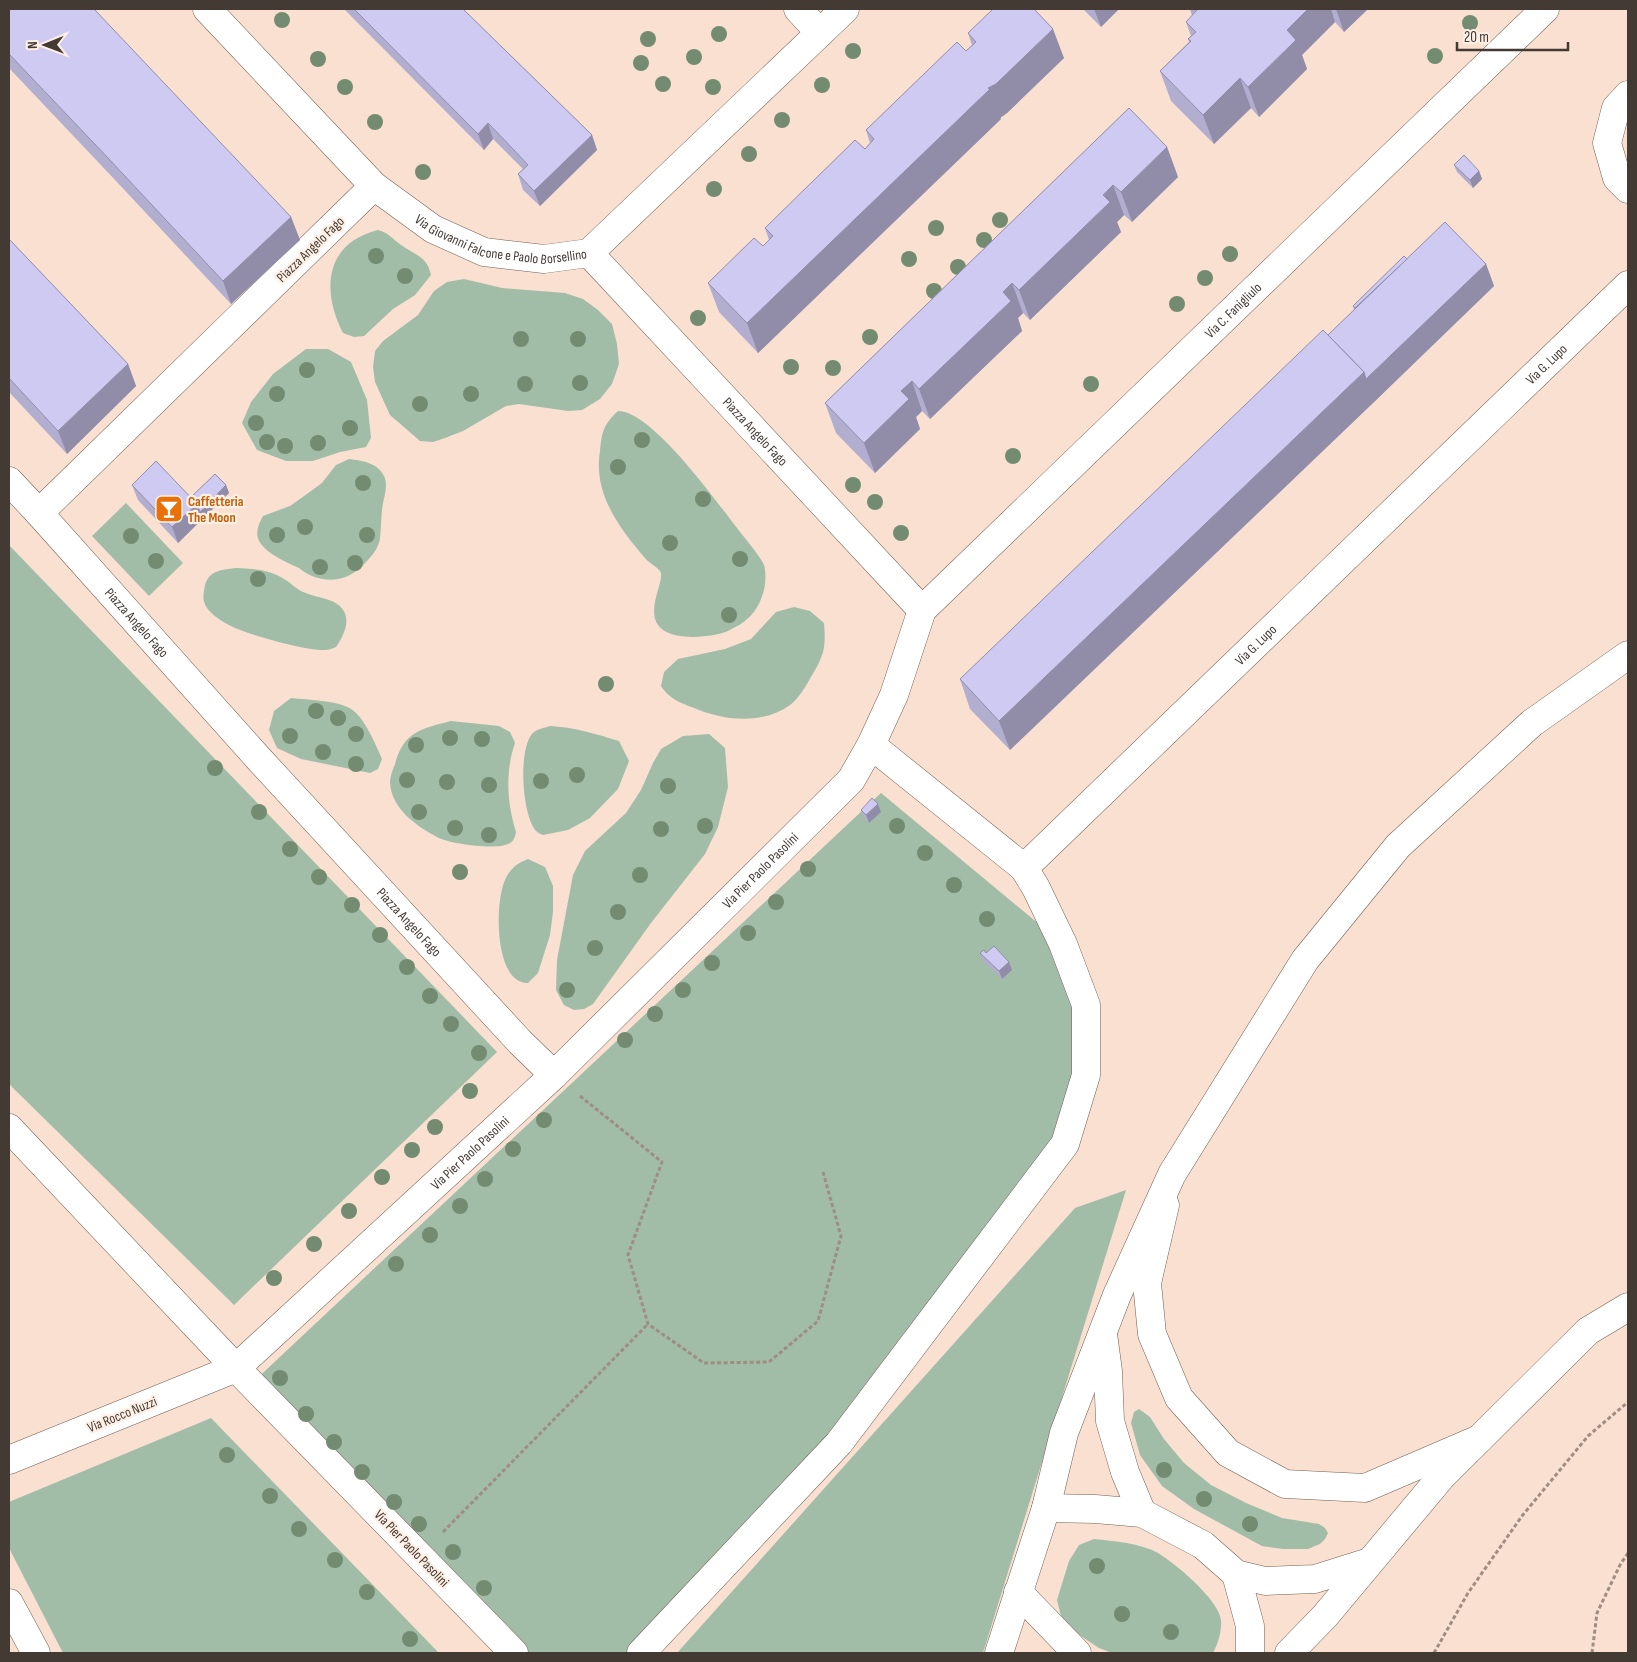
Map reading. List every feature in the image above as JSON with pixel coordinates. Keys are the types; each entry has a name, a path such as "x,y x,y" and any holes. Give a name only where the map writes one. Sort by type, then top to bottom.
{"street":[{"name":"Via Giovanni Falcone e Paolo Borsellino","path":"207,9 374,186 434,229 484,252 544,259 588,252 846,9"},
{"path":"798,9 820,33"},
{"name":"Via C. Fanigliulo","path":"922,610 1545,9"},
{"path":"1628,95 1616,108 1607,143 1617,178 1628,189"},
{"name":"Piazza Angelo Fago","path":"374,186 39,513 259,759 520,1042 554,1075"},
{"name":"Piazza Angelo Fago","path":"588,252 922,610"},
{"name":"Via G. Lupo","path":"1024,868 1628,285"},
{"path":"11,489 39,513"},
{"name":"Via Pier Paolo Pasolini","path":"514,1653 236,1368 554,1075 851,780 871,745 894,695 922,610"},
{"path":"999,1653 1046,1508 1064,1433 1117,1295 1172,1174 1305,960 1398,846 1532,723 1628,655"},
{"path":"641,1653 838,1443 1065,1144 1086,1075 1086,1004 1063,944 1036,888 1024,868 871,745"},
{"path":"9,1128 236,1368"},
{"path":"1172,1174 1147,1283 1152,1334 1179,1398 1228,1453 1285,1484 1365,1488 1479,1439"},
{"path":"1289,1653 1325,1616 1442,1476 1588,1331 1628,1307"},
{"path":"1103,1334 1108,1371 1110,1421 1125,1472 1142,1514"},
{"name":"Via Rocco Nuzzi","path":"9,1460 236,1368"},
{"path":"1046,1508 1095,1509 1142,1514 1203,1545 1236,1574 1264,1581 1316,1579 1369,1562"},
{"path":"1236,1574 1250,1626 1250,1653"},
{"path":"1018,1592 1077,1653"},
{"path":"9,1602 36,1653"}],"path":[{"path":"554,1075 662,1162 628,1255 648,1324 704,1363 769,1362 818,1321 841,1236 823,1172"},
{"path":"419,1556 648,1324"},
{"path":"1434,1653 1468,1593 1522,1516 1588,1436 1628,1402"},
{"path":"1592,1653 1597,1613 1620,1565 1628,1553"}],"green space":[{"path":"378,230 420,257 427,264 431,275 415,295 393,309 364,336 354,337 343,333 336,317 330,285 332,270 338,257 347,246 360,236"},
{"path":"464,279 502,288 565,293 583,299 612,324 619,364 612,384 600,399 582,410 568,411 519,404 506,406 463,431 433,442 420,441 390,415 375,382 373,367 375,351 383,341 418,315 434,291 447,282"},
{"path":"306,349 328,349 351,362 367,400 371,438 366,447 340,452 313,461 286,461 257,450 242,423 251,402 273,374"},
{"path":"618,411 632,415 648,425 665,441 699,479 762,561 765,580 760,603 743,623 723,633 692,637 672,634 658,625 654,611 661,580 660,571 645,558 617,522 604,495 600,481 599,466 603,434 609,420"},
{"path":"349,459 373,465 381,471 386,488 379,543 370,558 360,568 348,576 327,580 308,574 272,554 262,546 257,533 263,516 290,506 322,483 336,465"},
{"path":"126,503 183,563 149,596 92,536"},
{"path":"9,545 497,1052 234,1305 9,1084"},
{"path":"236,568 273,573 303,592 337,604 345,614 346,627 336,647 316,650 278,642 239,630 216,617 209,611 204,602 203,595 207,580 210,576 221,570"},
{"path":"794,607 810,611 824,623 825,639 819,663 809,681 793,702 780,711 757,718 721,717 677,701 661,686 664,672 678,659 725,649 751,639 776,612"},
{"path":"291,698 334,703 355,712 367,728 382,759 378,769 370,773 301,759 277,748 269,730 274,711"},
{"path":"451,721 499,726 510,732 515,743 510,765 508,788 516,832 514,840 508,844 502,846 483,846 443,840 413,822 395,800 391,791 390,780 403,744 422,729"},
{"path":"550,726 576,729 619,741 629,761 618,789 590,818 568,830 543,835 536,831 531,823 525,797 523,768 528,742 532,734"},
{"path":"709,734 725,748 728,787 718,827 705,854 651,923 593,1004 584,1009 574,1010 564,1005 556,990 557,960 573,875 585,851 626,813 641,790 661,749 683,736"},
{"path":"881,793 1063,944 1086,1005 1065,1144 839,1443 641,1653 514,1653 251,1384"},
{"path":"528,859 545,867 553,886 553,912 550,935 538,973 528,983 517,980 508,970 499,937 499,919 500,901 507,876 511,870"},
{"path":"1126,1190 983,1653 677,1653 1075,1208"},
{"path":"1139,1409 1150,1417 1164,1439 1184,1463 1211,1485 1246,1503 1282,1518 1319,1524 1328,1533 1325,1539 1320,1544 1308,1549 1283,1549 1262,1546 1194,1509 1162,1486 1140,1455 1131,1423 1134,1412"},
{"path":"211,1418 439,1653 63,1653 9,1548 9,1502"},
{"path":"1094,1539 1143,1547 1158,1553 1185,1573 1213,1602 1221,1620 1219,1637 1213,1653 1112,1653 1099,1648 1075,1632 1061,1616 1057,1600 1069,1561 1079,1545"}],"building":[{"path":"9,9 94,9 291,217 223,281 9,54"},
{"path":"354,9 463,9 592,135 534,191 518,174 528,165 488,123 478,134"},
{"path":"993,9 1034,9 1053,29 996,84 988,88 990,89 747,323 708,283 754,238 763,246 773,236 765,228 855,140 865,149 874,139 866,130 957,42 966,51 976,42 968,33"},
{"path":"1195,9 1308,9 1287,30 1296,40 1248,87 1240,78 1203,115 1160,71 1191,41 1188,39 1196,32 1186,22 1197,10"},
{"path":"1129,108 1167,147 1121,192 1113,185 1103,195 1110,202 1019,290 1012,283 1003,292 1011,301 919,389 912,381 901,391 909,399 864,443 825,403"},
{"path":"1464,155 1479,171 1470,180 1454,165"},
{"path":"1445,222 1486,264 1366,379 1364,372 1328,335"},
{"path":"9,239 128,364 58,431 9,378"},
{"path":"1404,256 1407,259 1355,308 1353,306"},
{"path":"1323,330 1364,372 999,721 960,679"},
{"path":"156,461 197,504 172,527 132,485"},
{"path":"215,474 226,485 200,512 197,504 191,497"},
{"path":"872,798 878,804 866,815 861,810"},
{"path":"994,946 1009,962 999,971 980,953 984,950 986,953"}],"place":[{"name":"Caffetteria The Moon","path":"169,509"}]}
